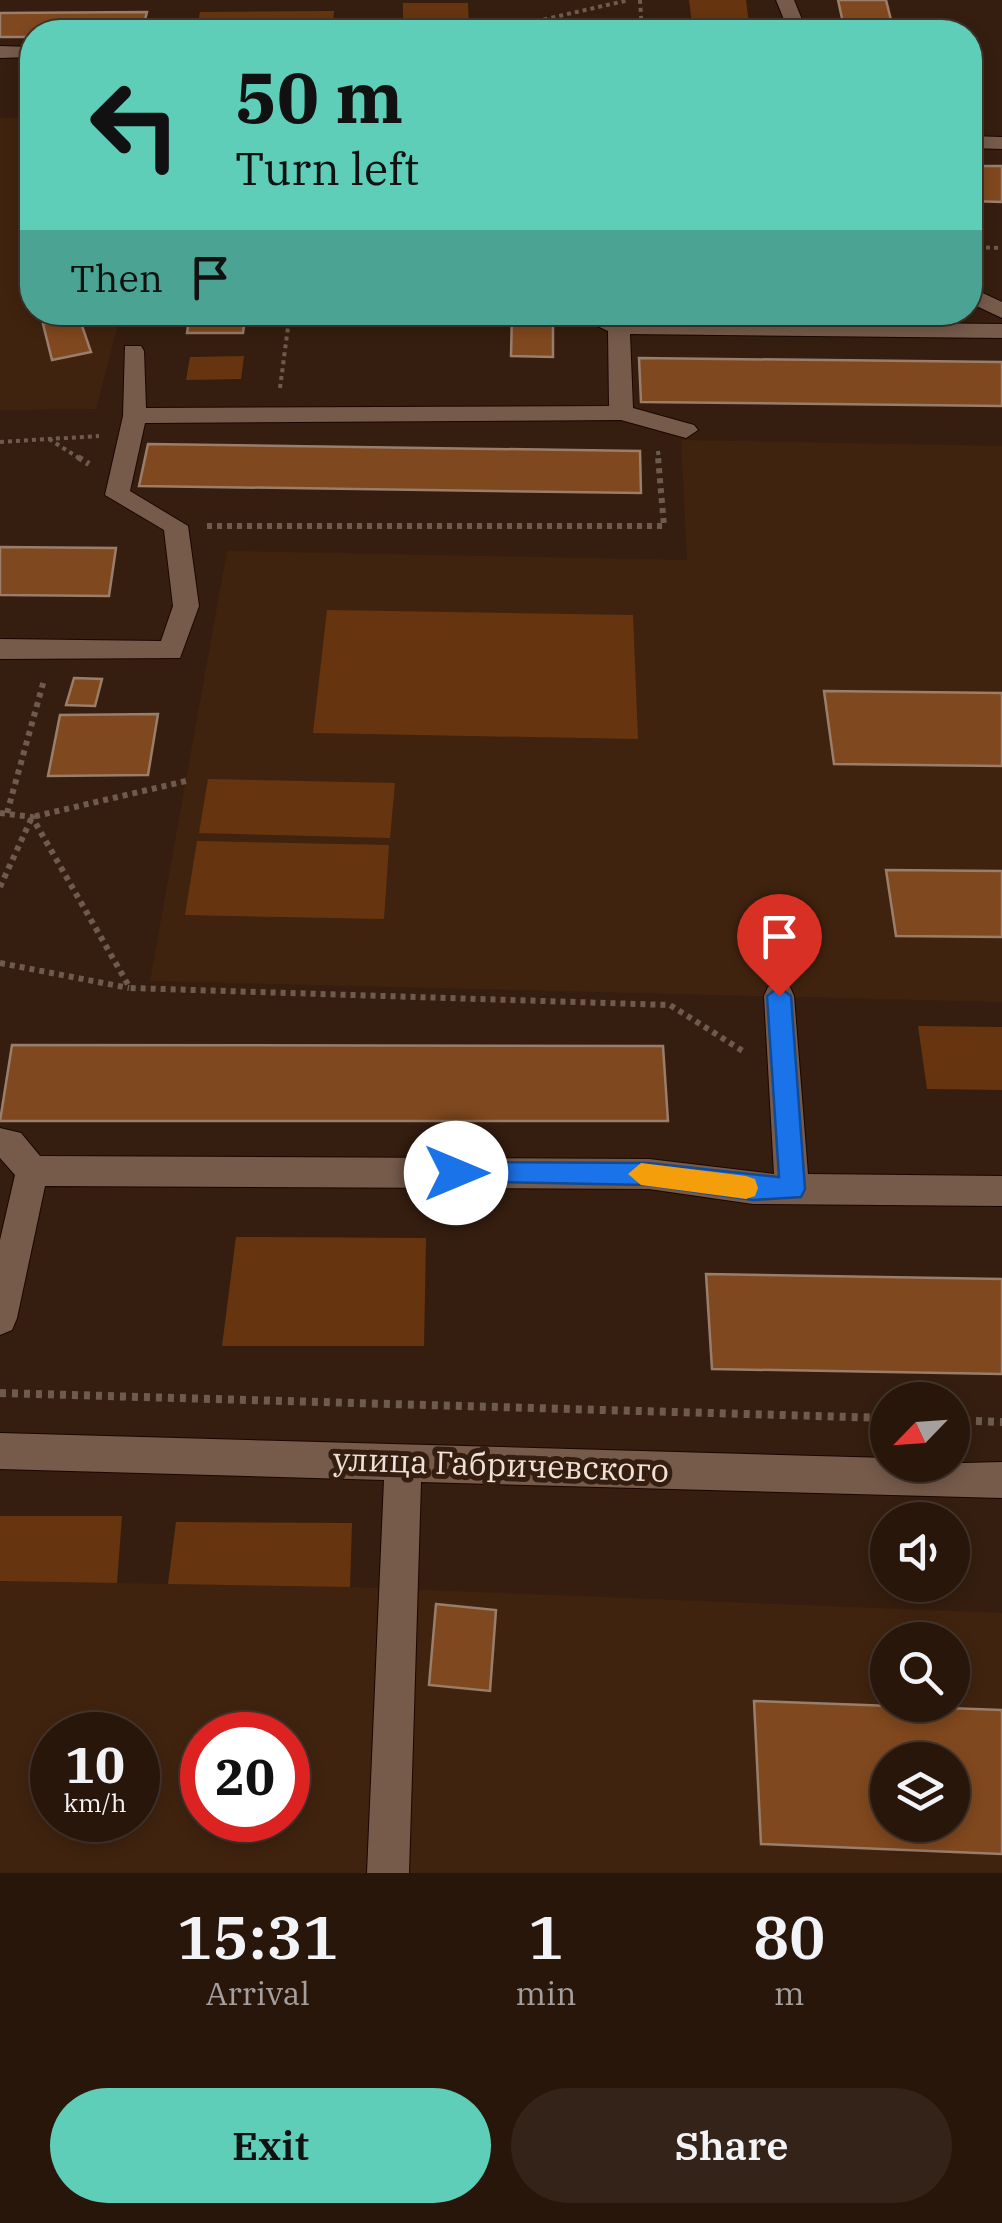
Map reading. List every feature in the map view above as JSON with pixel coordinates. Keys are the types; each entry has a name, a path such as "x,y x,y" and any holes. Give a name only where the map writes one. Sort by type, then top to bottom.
{"street":[{"path":"614,325 1002,331"},
{"path":"620,327 622,413"},
{"path":"0,649 171,651 186,606 176,526 117,495 132,426 133,351"},
{"path":"132,426 622,413 655,418 686,430"},
{"path":"779,996 792,1189"},
{"path":"0,1143 10,1143 32,1171"},
{"path":"32,1171 648,1174 753,1188 1002,1191"},
{"path":"0,1318 32,1171"},
{"name":"улица Габричевского","path":"0,1451 1002,1480"},
{"path":"388,1873 403,1460"}],"path":[{"path":"542,20 629,0"},
{"path":"285,353 288,325"},
{"path":"176,526 664,526 655,418"},
{"path":"0,442 132,426"},
{"path":"48,439 120,482"},
{"path":"52,650 4,813 32,817 186,781"},
{"path":"0,887 32,817"},
{"path":"32,817 130,988"},
{"path":"0,963 130,988 670,1006 785,1078"},
{"path":"0,1393 870,1417"},
{"path":"970,1421 1002,1422"}],"shaded area":[{"path":"689,0 746,0 748,20 692,20"},
{"path":"403,3 468,3 469,20 403,20"},
{"path":"334,11 333,20 198,20 200,12"},
{"path":"0,118 20,118 20,325 118,325 96,409 0,410"},
{"path":"244,356 241,379 186,380 190,357"},
{"path":"681,440 1002,446 1002,1002 150,981 227,551 687,560"},
{"path":"327,610 633,615 638,739 313,733"},
{"path":"208,779 395,783 390,838 199,833"},
{"path":"197,841 389,845 384,919 185,915"},
{"path":"918,1026 1002,1027 1002,1090 927,1089"},
{"path":"236,1237 426,1238 424,1346 222,1346"},
{"path":"0,1516 122,1516 117,1583 0,1581"},
{"path":"176,1522 352,1523 350,1587 168,1584"},
{"path":"0,1581 350,1587 1002,1613 1002,1873 0,1873"}],"building":[{"path":"838,0 886,0 891,20 842,20"},
{"path":"147,12 145,20 20,20 20,37 0,37 0,13"},
{"path":"982,166 1002,166 1002,202 982,201"},
{"path":"43,325 82,325 91,352 52,360"},
{"path":"188,325 244,325 243,333 187,333"},
{"path":"512,325 553,325 553,357 511,356"},
{"path":"639,358 1002,362 1002,406 641,402"},
{"path":"148,444 640,451 641,493 139,486"},
{"path":"0,547 116,548 109,596 0,595"},
{"path":"74,678 102,679 95,706 66,705"},
{"path":"824,691 1002,693 1002,766 834,764"},
{"path":"158,714 148,775 48,776 60,715"},
{"path":"886,870 1002,871 1002,937 896,936"},
{"path":"12,1045 663,1046 668,1121 0,1121"},
{"path":"706,1274 1002,1279 1002,1374 712,1369"},
{"path":"436,1604 496,1610 490,1691 429,1685"},
{"path":"754,1701 870,1705 870,1722 970,1722 970,1709 1002,1710 1002,1854 761,1844"}],"slow traffic":[{"path":"641,1174 746,1188"}],"route":[{"path":"456,1173 648,1174 753,1188 792,1189 779,996"}]}
